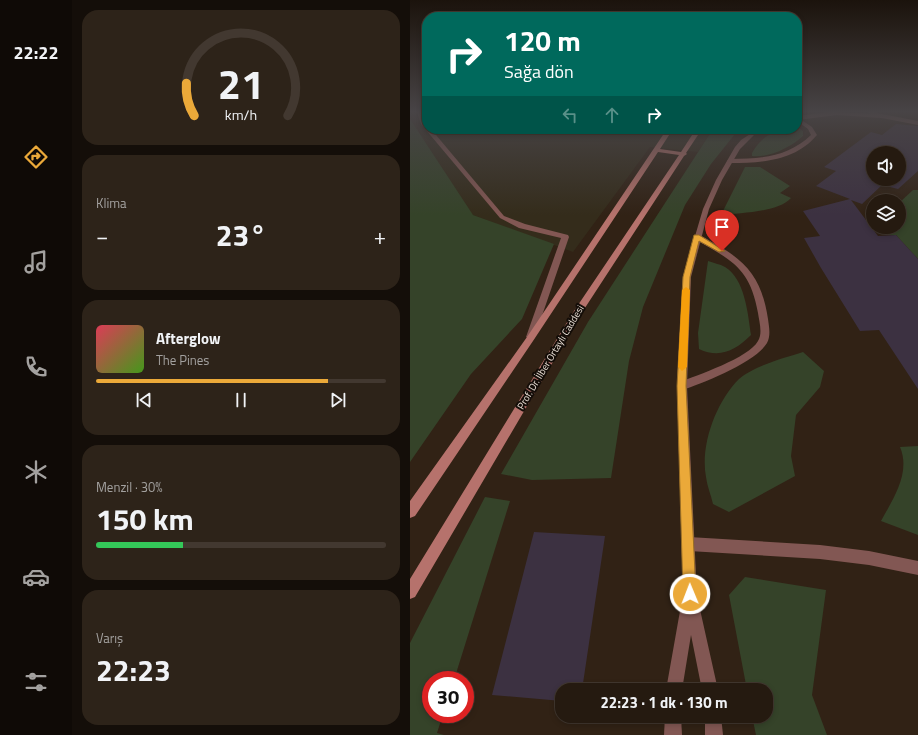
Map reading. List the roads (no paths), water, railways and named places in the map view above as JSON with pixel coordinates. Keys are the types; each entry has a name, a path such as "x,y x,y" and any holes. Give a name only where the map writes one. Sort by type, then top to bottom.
{"street":[{"path":"442,146 502,218 522,226 565,237 530,339"},
{"path":"410,512 530,339 658,146"},
{"name":"Prof. Dr. İlber Ortaylı Caddesi","path":"410,592 576,313 689,146"},
{"path":"675,683 690,594 682,386 687,277 696,237 706,209 730,161 740,146"},
{"path":"730,161 754,161 778,158 801,146"},
{"path":"656,150 684,154"},
{"path":"682,386 735,363 762,343 765,336 762,313 756,288 750,275 743,265 734,258 696,237"},
{"path":"689,544 820,552 870,558 918,568"},
{"path":"690,594 709,683"},
{"path":"673,723 673,735"},
{"path":"713,723 714,735"}]}
